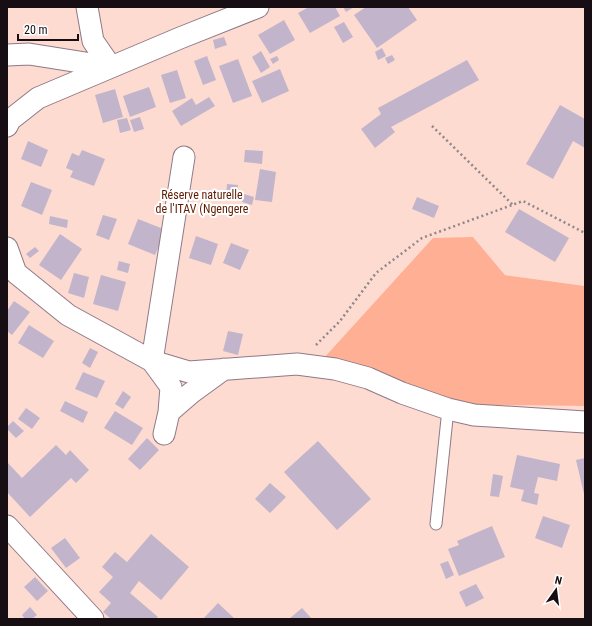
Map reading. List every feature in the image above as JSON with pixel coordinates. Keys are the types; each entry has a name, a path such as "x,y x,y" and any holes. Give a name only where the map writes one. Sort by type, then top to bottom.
{"street":[{"path":"87,7 92,41 111,67"},
{"path":"7,126 10,120 38,98 258,7"},
{"path":"7,55 29,54 111,67"},
{"path":"164,434 169,412 171,387 152,361 184,157"},
{"path":"7,248 11,277 68,315 152,361 189,372 297,364 335,369 368,378 402,393 448,409 474,415 585,422"},
{"path":"169,412 190,393 225,369"},
{"path":"7,526 93,619"}],"lane":[{"path":"436,524 448,409"}],"path":[{"path":"432,126 513,205"},
{"path":"297,364 340,321 376,273 422,238 523,201 585,233"}],"green space":[{"name":"Réserve naturelle de l'ITAV (Ngengere","path":"7,7 585,7 585,286 505,275 473,237 463,405 585,406 585,619 7,619"}],"shaded area":[{"path":"473,237 505,275 585,286 585,406 463,405 323,359 433,238"}],"building":[{"path":"309,7 335,7 340,16 310,33 298,13"},
{"path":"343,7 354,7 346,12"},
{"path":"366,7 408,7 417,20 377,48 354,15"},
{"path":"284,20 295,40 270,54 258,35"},
{"path":"344,22 353,37 343,43 334,27"},
{"path":"224,37 227,45 215,49 213,40"},
{"path":"382,48 386,56 378,60 375,52"},
{"path":"261,51 270,67 261,73 252,57"},
{"path":"392,55 395,60 388,64 385,58"},
{"path":"207,56 216,80 203,85 194,61"},
{"path":"277,56 279,60 273,64 270,59"},
{"path":"238,59 252,96 233,103 219,66"},
{"path":"467,60 479,80 391,127 395,132 375,148 361,129 381,114 378,108"},
{"path":"280,69 289,91 262,103 252,81"},
{"path":"177,70 186,98 170,103 161,75"},
{"path":"149,87 156,107 130,117 123,96"},
{"path":"115,89 123,117 103,123 95,95"},
{"path":"209,97 215,106 181,126 172,111 192,98 196,105"},
{"path":"560,105 585,119 585,148 573,141 553,179 526,164"},
{"path":"140,117 144,129 134,132 130,120"},
{"path":"127,118 131,130 120,133 117,120"},
{"path":"28,141 48,150 41,167 21,159"},
{"path":"82,150 105,159 94,186 70,177 73,171 66,168 72,153 79,156"},
{"path":"245,150 263,151 262,164 244,162"},
{"path":"260,169 276,172 272,202 255,200"},
{"path":"31,182 52,190 42,215 21,206"},
{"path":"227,184 238,185 236,201 226,199"},
{"path":"244,194 254,197 252,205 242,202"},
{"path":"417,197 439,206 434,218 412,209"},
{"path":"519,209 569,238 555,262 505,232"},
{"path":"103,215 117,219 109,240 96,235"},
{"path":"50,216 68,220 67,228 49,224"},
{"path":"138,219 166,230 155,255 128,244"},
{"path":"60,234 82,249 61,280 39,265"},
{"path":"196,236 218,244 211,265 189,258"},
{"path":"231,243 249,250 240,270 223,263"},
{"path":"35,247 39,251 30,258 26,254"},
{"path":"119,261 130,264 128,273 117,270"},
{"path":"74,273 89,277 84,298 68,293"},
{"path":"101,275 126,282 118,311 93,304"},
{"path":"14,301 30,312 12,335 7,331 7,311"},
{"path":"29,325 54,341 43,358 18,343"},
{"path":"228,331 243,334 238,355 223,351"},
{"path":"90,348 98,352 90,368 82,363"},
{"path":"83,372 105,381 97,398 75,389"},
{"path":"123,391 131,397 123,409 115,404"},
{"path":"65,401 88,412 83,423 60,411"},
{"path":"26,408 40,418 32,429 18,419"},
{"path":"115,411 143,428 132,445 104,428"},
{"path":"13,421 24,431 16,438 7,429"},
{"path":"147,438 159,450 140,470 128,459"},
{"path":"318,441 371,499 337,530 284,472"},
{"path":"56,445 66,455 70,450 89,470 76,483 71,478 30,517 7,492 7,462 22,478"},
{"path":"517,455 560,464 557,481 538,477 534,493 539,494 537,505 521,501 524,490 510,487"},
{"path":"585,458 585,494 584,494 576,460"},
{"path":"493,474 503,476 499,497 490,496"},
{"path":"270,483 286,497 270,513 255,499"},
{"path":"543,516 570,525 562,548 535,538"},
{"path":"492,526 505,557 459,576 448,549 459,545 457,541"},
{"path":"151,534 189,567 161,600 139,581 130,593 158,617 156,619 111,619 103,612 111,603 99,592 113,577 102,567 115,552 127,562"},
{"path":"65,538 80,558 66,568 51,548"},
{"path":"448,561 454,575 446,579 440,564"},
{"path":"35,577 48,591 37,601 24,587"},
{"path":"476,584 484,598 466,607 459,592"},
{"path":"218,603 235,619 203,619"},
{"path":"30,607 37,615 32,619 25,619 22,615"},
{"path":"302,608 312,619 289,619"}]}
